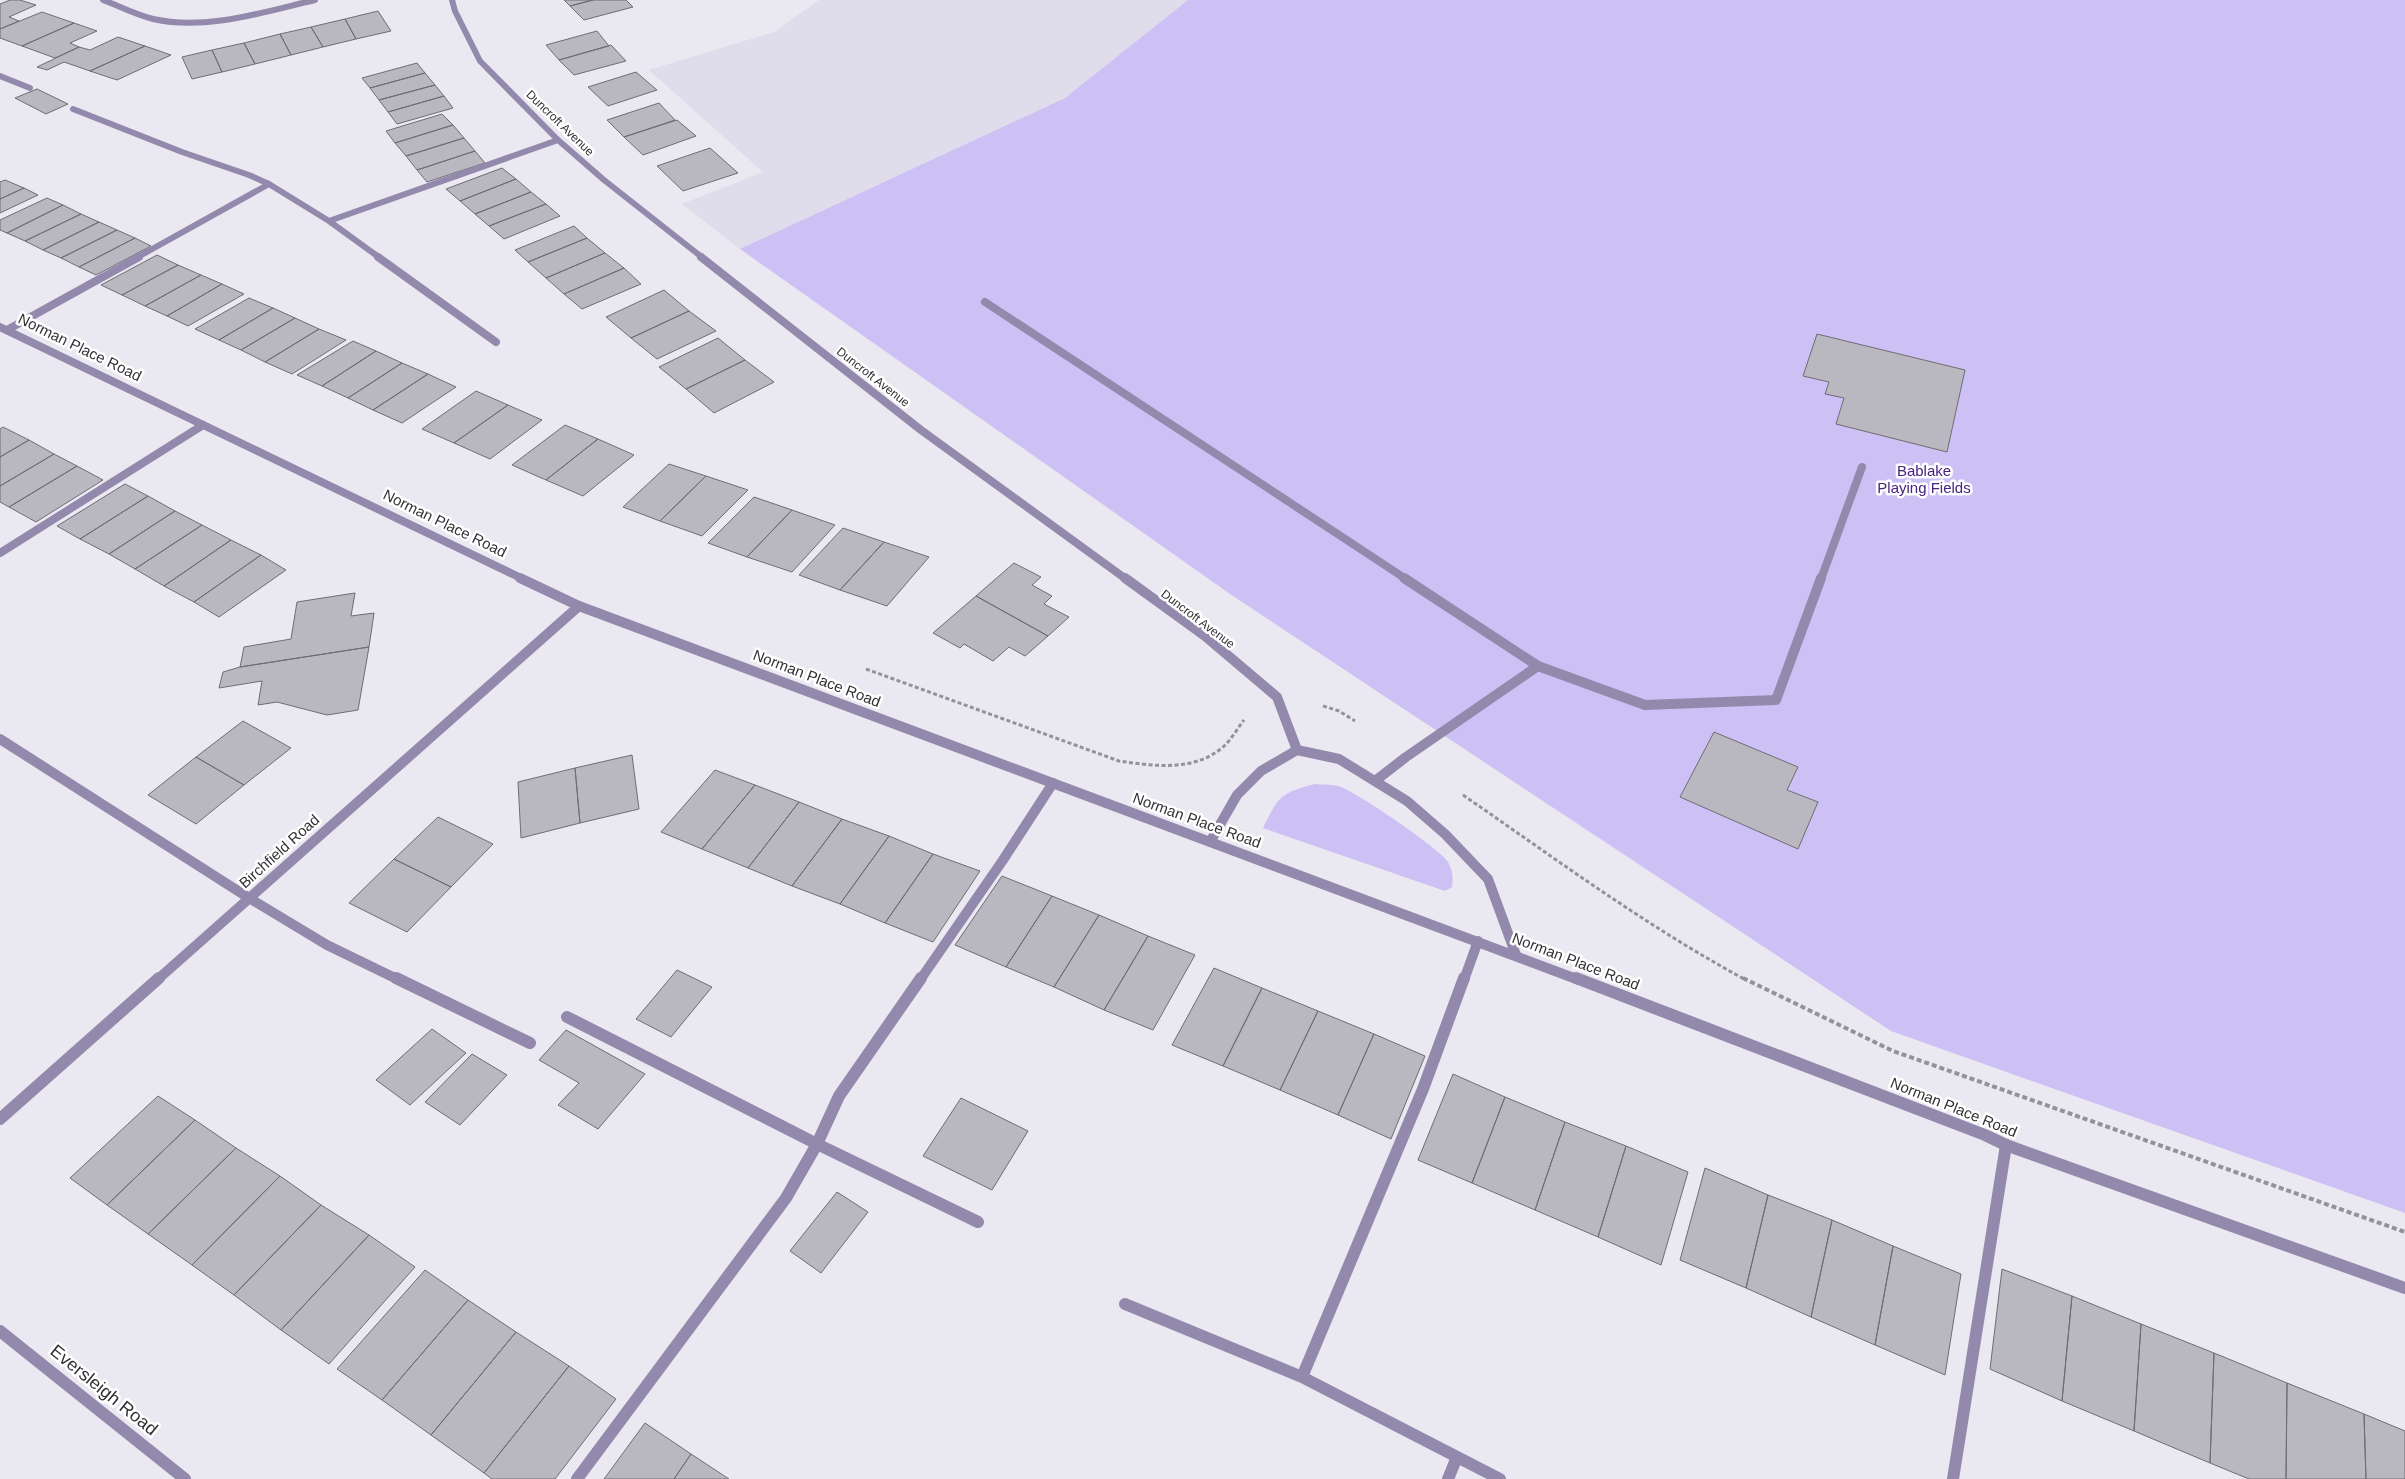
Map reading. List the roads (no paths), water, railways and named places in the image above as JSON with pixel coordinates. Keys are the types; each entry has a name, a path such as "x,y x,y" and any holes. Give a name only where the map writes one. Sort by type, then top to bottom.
{"street":[{"path":"103,0 153,19 184,24 211,22 316,0"},
{"name":"Duncroft Avenue","path":"452,0 455,11 480,61 558,140 604,180 921,430 1204,636 1277,697 1297,750"},
{"path":"0,76 30,88"},
{"path":"73,109 269,184 329,221 496,342"},
{"path":"329,221 558,140"},
{"path":"4,329 269,184"},
{"path":"985,302 1538,666 1645,705 1776,700 1862,467"},
{"name":"Norman Place Road","path":"4,329 579,606 1516,955 2006,1145 2405,1288"},
{"path":"0,553 203,425"},
{"name":"Birchfield Road","path":"0,1119 579,606"},
{"path":"1375,781 1406,757 1538,666"},
{"path":"0,739 249,898 327,945 530,1043"},
{"path":"1210,842 1236,795 1261,771 1297,750 1338,759 1406,801 1445,834 1488,879 1516,955"},
{"path":"577,1479 786,1198 817,1144 839,1096 1003,860 1053,783"},
{"path":"1302,1377 1423,1089 1478,941"},
{"path":"567,1017 817,1144 978,1222"},
{"path":"1953,1479 2006,1145"},
{"path":"1125,1304 1302,1377 1500,1479"},
{"name":"Eversleigh Road","path":"0,1331 185,1479"},
{"path":"1448,1479 1457,1457"}],"park label":[{"name":"Bablake Playing Fields","path":"1924,478"}]}
